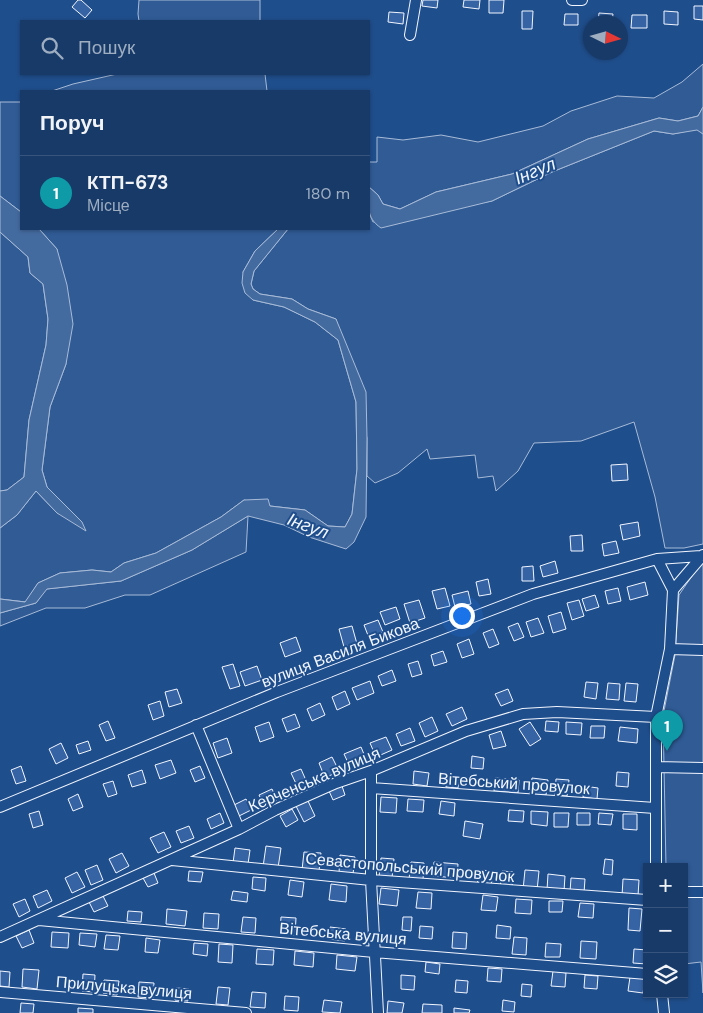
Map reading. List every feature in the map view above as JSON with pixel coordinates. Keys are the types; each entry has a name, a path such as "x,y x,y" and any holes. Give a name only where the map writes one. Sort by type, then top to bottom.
{"street":[{"path":"410,35 416,0"},
{"path":"572,0 582,0"},
{"path":"673,590 702,555"},
{"name":"вулиця Василя Бикова","path":"0,807 277,692 533,594 657,559 702,555"},
{"path":"656,863 656,717 670,649 673,590 657,559"},
{"path":"670,649 703,650"},
{"name":"Керченська вулиця","path":"0,937 240,829 274,810 466,731 524,714 557,712 656,717"},
{"path":"196,725 240,829"},
{"path":"656,768 703,768"},
{"path":"371,771 374,952 378,1013"},
{"name":"Вітебський провулок","path":"371,788 655,808"},
{"name":"Севастопольський провулок","path":"171,860 372,880 643,900"},
{"path":"688,892 703,892"},
{"name":"Вітебська вулиця","path":"38,920 374,952 643,974"},
{"name":"Прилуцька вулиця","path":"0,992 246,1013"},
{"path":"662,998 664,1013"}],"shaded area":[{"path":"139,0 260,0 260,20 139,20"},
{"path":"703,64 703,107 698,116 678,121 659,118 588,139 512,174 436,192 400,209 383,204 378,195 370,188 370,162 377,162 377,137 403,140 441,135 478,142 543,126 571,111 617,96 654,98 682,82"},
{"path":"113,75 265,75 267,90 55,90"},
{"path":"0,102 20,102 20,211 0,196"},
{"path":"697,129 703,134 703,544 684,548 665,548 655,497 634,422 581,441 534,443 518,471 496,491 493,476 478,478 475,455 430,459 427,449 398,473 375,483 367,476 367,438 336,319 308,309 292,299 260,294 253,289 251,284 254,271 287,230 370,230 370,215 373,222 492,201 552,172 654,131 673,134"},
{"path":"40,230 277,230 255,251 243,272 253,300 284,307 315,322 338,340 356,402 357,469 352,514 345,527 328,526 305,510 270,506 244,500 221,517 156,553 124,563 111,572 92,570 60,573 38,583 26,602 0,599 0,528 17,515 36,491 57,513 82,522 47,487 42,470 50,407 66,364 57,249"},
{"path":"0,232 28,257 30,273 43,284 48,319 46,345 29,420 24,477 7,490 0,491"},
{"path":"248,516 246,552 150,595 125,595 85,608 46,608 0,626 0,613 36,603 46,589 121,581 192,550"},
{"path":"703,560 703,993 701,962 688,964 688,863 666,863 663,716 675,655 679,595"}],"water":[{"name":"Інгул","path":"703,107 703,134 697,130 673,134 654,131 552,172 492,201 381,228 370,215 370,188 378,195 383,204 400,209 436,192 512,174 588,139 659,118 678,121 698,116"},
{"path":"0,196 20,211 20,230 40,230 57,249 67,285 73,324 66,364 50,407 42,470 47,487 82,522 86,531 57,513 36,491 17,515 0,528 0,491 7,490 24,477 29,420 46,345 48,319 43,284 30,273 28,257 0,232"},
{"name":"Інгул","path":"277,230 287,230 254,271 251,284 253,289 260,294 292,299 308,309 336,319 366,392 366,517 354,542 346,549 309,537 284,525 248,516 192,550 121,581 47,589 36,603 0,613 0,599 25,602 38,583 60,573 92,570 111,572 124,563 156,553 221,517 244,500 268,499 270,506 305,510 328,526 345,527 352,514 357,469 356,402 338,340 315,322 284,307 253,300 245,293 242,283 243,272 255,251"}],"building":[{"path":"78,0 81,0 92,10 85,18 72,7"},
{"path":"423,0 438,0 437,8 422,6"},
{"path":"464,0 480,0 479,9 463,7"},
{"path":"489,0 504,0 503,13 489,13"},
{"path":"694,6 703,6 703,20 694,19"},
{"path":"522,11 533,11 532,29 522,29"},
{"path":"664,11 678,12 678,25 664,24"},
{"path":"389,12 404,13 403,24 388,22"},
{"path":"599,13 613,14 613,15 599,15"},
{"path":"565,14 578,14 578,25 564,25"},
{"path":"632,15 647,15 647,28 631,28"},
{"path":"627,464 628,480 612,481 611,465"},
{"path":"638,522 640,536 623,540 620,525"},
{"path":"582,535 583,551 571,551 570,536"},
{"path":"616,541 619,553 604,556 602,544"},
{"path":"555,561 558,573 543,577 540,566"},
{"path":"533,566 534,581 522,581 522,567"},
{"path":"488,579 491,594 479,596 476,582"},
{"path":"645,582 648,595 630,600 627,587"},
{"path":"445,588 450,606 437,609 432,591"},
{"path":"618,588 621,601 608,604 605,591"},
{"path":"468,591 471,604 455,607 452,595"},
{"path":"595,595 599,607 586,611 582,599"},
{"path":"419,600 425,618 410,623 404,604"},
{"path":"579,600 584,616 572,620 567,603"},
{"path":"396,607 400,619 385,625 380,612"},
{"path":"561,612 566,629 553,633 548,616"},
{"path":"538,618 544,633 531,637 526,622"},
{"path":"378,620 383,632 369,638 364,625"},
{"path":"518,623 524,637 514,641 508,627"},
{"path":"352,626 357,644 344,647 339,629"},
{"path":"493,629 499,644 489,648 483,633"},
{"path":"296,637 301,651 285,657 280,643"},
{"path":"469,639 474,654 462,658 457,644"},
{"path":"443,651 447,662 434,666 431,655"},
{"path":"418,661 422,674 412,677 408,664"},
{"path":"233,664 240,686 230,689 222,667"},
{"path":"257,666 262,680 245,686 240,672"},
{"path":"392,670 396,681 382,686 378,676"},
{"path":"370,681 374,693 357,700 352,688"},
{"path":"586,682 598,683 596,699 584,697"},
{"path":"608,683 620,684 619,700 606,699"},
{"path":"626,683 638,684 636,702 624,701"},
{"path":"177,689 182,703 169,707 165,692"},
{"path":"508,689 513,701 501,706 495,694"},
{"path":"345,691 350,704 337,710 332,697"},
{"path":"160,701 164,716 153,720 148,705"},
{"path":"320,703 325,715 312,721 307,709"},
{"path":"462,707 467,719 452,726 446,714"},
{"path":"295,714 300,727 287,732 282,719"},
{"path":"432,717 438,731 425,737 419,723"},
{"path":"108,721 115,738 106,741 99,725"},
{"path":"546,721 559,722 558,732 545,731"},
{"path":"269,722 274,737 260,742 255,727"},
{"path":"530,722 541,739 530,746 519,729"},
{"path":"566,722 582,723 581,735 566,734"},
{"path":"591,726 605,726 604,738 590,738"},
{"path":"620,727 638,729 637,743 618,741"},
{"path":"410,728 415,741 401,746 396,734"},
{"path":"501,731 506,746 493,749 489,735"},
{"path":"386,737 392,750 376,757 370,743"},
{"path":"227,738 232,753 218,758 213,743"},
{"path":"88,741 91,750 79,754 76,745"},
{"path":"61,743 68,758 56,764 49,749"},
{"path":"361,747 366,759 350,767 344,754"},
{"path":"472,756 484,758 483,769 471,768"},
{"path":"332,757 339,771 325,778 319,763"},
{"path":"171,760 176,773 160,779 155,765"},
{"path":"21,766 26,781 16,784 11,770"},
{"path":"200,766 205,778 195,782 190,770"},
{"path":"301,769 308,785 299,790 291,773"},
{"path":"142,770 146,783 132,787 128,775"},
{"path":"414,771 429,773 427,786 413,784"},
{"path":"617,772 629,773 628,787 616,786"},
{"path":"447,775 459,776 458,788 446,787"},
{"path":"495,778 519,780 518,793 494,791"},
{"path":"532,778 548,780 546,795 530,794"},
{"path":"556,779 569,780 567,796 555,795"},
{"path":"113,781 117,794 108,797 103,784"},
{"path":"342,786 345,795 333,800 329,791"},
{"path":"584,786 598,788 597,799 583,797"},
{"path":"272,789 277,800 264,806 259,795"},
{"path":"78,794 83,807 73,811 68,799"},
{"path":"381,797 397,798 396,813 380,812"},
{"path":"246,799 251,810 239,816 234,805"},
{"path":"408,799 424,800 423,812 407,811"},
{"path":"308,801 315,816 304,822 296,806"},
{"path":"441,801 455,803 454,816 439,814"},
{"path":"292,809 298,820 286,827 280,816"},
{"path":"509,810 524,811 523,822 508,821"},
{"path":"39,811 43,825 33,828 29,814"},
{"path":"531,811 548,812 547,826 531,824"},
{"path":"220,813 224,823 211,829 207,819"},
{"path":"554,813 569,813 568,827 554,827"},
{"path":"577,813 590,813 590,825 577,825"},
{"path":"599,813 613,814 611,825 598,824"},
{"path":"623,814 637,814 637,830 623,829"},
{"path":"465,821 483,824 480,839 463,836"},
{"path":"189,826 194,838 181,843 176,831"},
{"path":"164,832 171,847 158,853 150,838"},
{"path":"266,846 281,848 278,868 263,867"},
{"path":"235,848 250,850 248,864 233,863"},
{"path":"304,852 321,853 319,871 302,870"},
{"path":"122,853 129,866 116,873 109,859"},
{"path":"340,855 355,857 353,874 339,873"},
{"path":"381,858 394,859 392,878 379,877"},
{"path":"605,859 613,860 612,875 603,874"},
{"path":"411,862 424,863 423,880 409,879"},
{"path":"434,862 458,864 457,878 433,876"},
{"path":"97,865 103,880 91,885 85,870"},
{"path":"479,870 493,871 491,887 477,886"},
{"path":"525,870 539,871 537,891 523,890"},
{"path":"189,871 203,872 201,882 188,881"},
{"path":"502,871 513,872 512,889 500,888"},
{"path":"77,872 85,887 72,893 65,878"},
{"path":"154,873 158,883 148,887 143,878"},
{"path":"548,874 565,876 564,891 547,890"},
{"path":"253,877 266,878 265,891 252,889"},
{"path":"571,878 585,879 584,893 570,892"},
{"path":"623,879 639,880 638,896 622,896"},
{"path":"290,880 304,882 302,897 288,895"},
{"path":"331,884 347,886 346,902 329,900"},
{"path":"381,888 399,890 397,906 379,904"},
{"path":"47,890 52,901 38,908 33,896"},
{"path":"233,891 248,893 247,902 231,900"},
{"path":"418,892 432,893 431,909 416,908"},
{"path":"483,895 498,897 496,911 481,910"},
{"path":"103,896 108,906 94,912 89,902"},
{"path":"25,899 30,911 19,917 13,904"},
{"path":"516,899 532,900 531,914 515,913"},
{"path":"549,901 563,901 562,912 549,912"},
{"path":"580,903 594,904 593,918 578,917"},
{"path":"629,908 642,909 640,931 628,930"},
{"path":"167,909 187,911 185,926 166,924"},
{"path":"128,911 142,912 141,922 127,921"},
{"path":"204,913 219,914 218,929 203,928"},
{"path":"243,917 256,918 255,933 241,932"},
{"path":"281,917 296,918 295,935 280,934"},
{"path":"403,917 412,917 411,931 402,930"},
{"path":"497,925 511,927 510,939 496,938"},
{"path":"420,926 433,927 432,939 419,938"},
{"path":"330,927 346,929 345,941 329,939"},
{"path":"29,930 34,943 22,948 16,936"},
{"path":"52,932 69,933 68,948 51,947"},
{"path":"453,932 467,933 466,949 452,948"},
{"path":"80,933 97,934 95,947 79,945"},
{"path":"106,935 120,936 118,950 104,949"},
{"path":"514,937 527,938 526,955 512,954"},
{"path":"146,938 160,940 158,953 145,952"},
{"path":"581,941 597,942 596,959 580,958"},
{"path":"194,943 208,944 207,956 193,954"},
{"path":"546,943 561,944 560,957 545,957"},
{"path":"219,944 233,945 232,963 218,962"},
{"path":"257,949 274,950 273,965 256,964"},
{"path":"634,949 643,950 643,964 633,963"},
{"path":"295,951 314,953 313,967 294,965"},
{"path":"337,955 357,957 355,971 336,969"},
{"path":"426,962 440,964 439,974 425,972"},
{"path":"488,968 502,969 501,982 487,981"},
{"path":"23,969 39,970 37,989 22,987"},
{"path":"0,971 10,972 9,987 0,986"},
{"path":"553,971 566,973 565,987 551,986"},
{"path":"83,974 95,975 94,992 82,991"},
{"path":"401,975 415,976 414,990 401,989"},
{"path":"585,975 598,976 597,989 584,988"},
{"path":"630,977 643,979 643,993 628,991"},
{"path":"104,980 119,981 117,995 103,993"},
{"path":"456,980 468,981 467,993 455,992"},
{"path":"139,982 154,983 153,998 138,997"},
{"path":"522,984 532,985 531,997 521,996"},
{"path":"218,987 230,988 228,1005 216,1004"},
{"path":"176,988 189,989 188,1001 175,1000"},
{"path":"252,992 266,993 265,1008 250,1007"},
{"path":"285,996 299,997 298,1011 284,1010"},
{"path":"324,1000 342,1002 340,1013 322,1012"},
{"path":"503,1000 515,1002 514,1012 502,1011"},
{"path":"388,1001 404,1003 402,1013 387,1013"},
{"path":"21,1003 34,1004 33,1013 20,1013"},
{"path":"423,1004 442,1005 442,1013 422,1013"},
{"path":"78,1008 93,1009 93,1013 78,1013"},
{"path":"454,1008 470,1010 469,1013 454,1013"}],"place":[{"name":"КТП-673","path":"667,751"}]}
